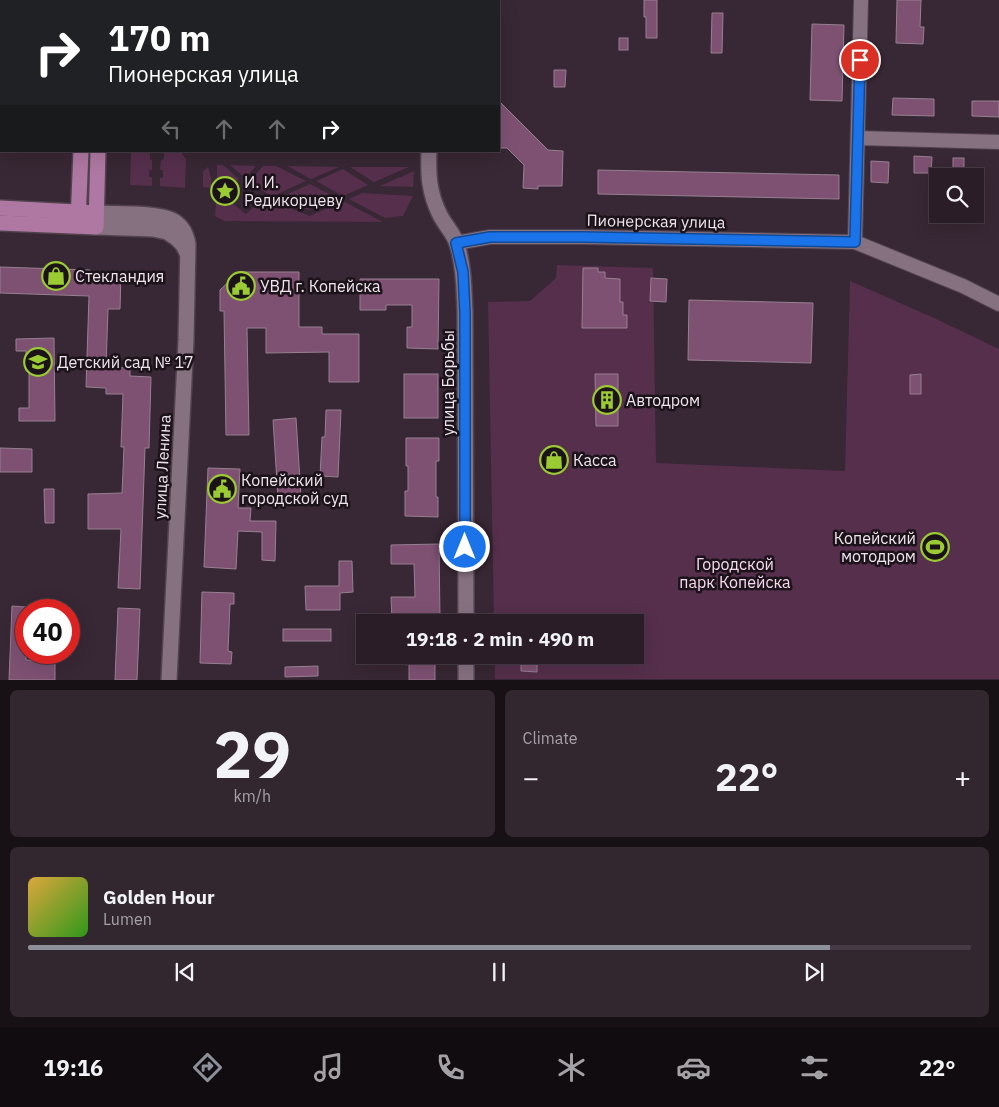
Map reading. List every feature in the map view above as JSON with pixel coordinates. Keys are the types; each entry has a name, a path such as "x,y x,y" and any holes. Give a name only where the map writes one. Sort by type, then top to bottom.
{"main road":[{"path":"78,219 81,152"},
{"path":"0,208 96,220 98,152"},
{"path":"0,222 78,219"}],"street":[{"path":"861,0 855,242 963,286 999,304"},
{"path":"858,138 999,142"},
{"name":"улица Борьбы","path":"429,152 428,171 431,193 440,215 456,243 463,272 465,313 466,614"},
{"name":"улица Ленина","path":"96,220 151,215 165,217 181,227 186,234 188,244 186,340 169,680"},
{"name":"Пионерская улица","path":"456,243 490,237 855,242"},
{"path":"466,664 466,680"}],"green space":[{"path":"131,152 153,152 150,153 152,170 149,170 149,177 152,177 152,186 130,185"},
{"path":"181,152 186,159 185,188 160,186 160,178 163,178 163,170 160,170 161,160 164,159 164,153 161,153"},
{"path":"217,165 223,165 239,179 230,187 217,187"},
{"path":"230,165 256,166 245,178"},
{"path":"263,166 276,166 306,181 273,196 250,181"},
{"path":"287,166 339,167 311,179"},
{"path":"208,167 211,177 211,188 203,187 203,171"},
{"path":"350,167 409,167 374,182"},
{"path":"343,169 368,185 343,196 316,181"},
{"path":"414,171 413,187 380,186"},
{"path":"310,184 337,198 309,210 278,198"},
{"path":"362,193 413,196 403,216 385,218 349,199"},
{"path":"264,198 310,216 343,201 383,222 225,221 215,216 216,203 232,203 246,214"},
{"name":"Городской парк Копейска","path":"557,265 653,268 656,463 845,471 850,281 999,349 999,679 495,679 495,664 644,664 644,614 494,614 488,302 530,301 556,278"}],"building":[{"path":"644,0 657,0 657,38 646,38"},
{"path":"897,0 921,0 920,27 924,27 923,44 896,43"},
{"path":"712,13 723,13 722,53 711,53"},
{"path":"812,24 844,25 842,101 810,100"},
{"path":"619,38 628,38 628,50 619,50"},
{"path":"554,70 566,70 565,87 554,87"},
{"path":"893,98 934,99 934,116 892,115"},
{"path":"972,101 999,101 999,117 972,116"},
{"path":"500,102 548,150 563,151 562,186 538,186 538,189 523,188 524,165 507,148 500,148"},
{"path":"914,156 932,157 929,173 914,173"},
{"path":"953,158 964,158 964,168 953,168"},
{"path":"871,161 889,162 888,183 871,182"},
{"path":"598,170 839,175 839,199 598,194"},
{"path":"0,267 121,273 120,309 108,309 106,367 130,368 130,376 151,377 149,448 145,448 140,589 118,588 121,529 88,529 88,494 122,493 124,447 121,447 123,394 106,394 106,388 86,387 89,296 0,293"},
{"path":"583,268 598,268 598,272 605,272 605,278 620,279 620,302 623,302 623,315 627,315 627,328 582,328"},
{"path":"239,272 299,272 299,327 322,327 322,334 359,334 359,382 329,382 329,352 266,353 266,328 247,328 249,435 226,435 224,311 220,311 220,290"},
{"path":"651,278 667,279 666,302 650,301"},
{"path":"360,279 439,279 438,349 407,348 407,327 412,327 412,305 386,305 386,310 360,310"},
{"path":"689,300 813,303 811,363 688,360"},
{"path":"54,338 55,421 19,421 19,408 29,408 29,371 26,371 26,351 16,351 16,339"},
{"path":"404,374 438,374 438,418 404,418"},
{"name":"Автодром","path":"595,374 618,374 618,426 596,426"},
{"path":"921,374 921,394 910,394 910,375"},
{"path":"326,410 341,410 338,477 320,476 322,437 325,437"},
{"path":"296,418 301,497 278,498 273,420"},
{"path":"406,438 439,438 439,461 436,461 438,517 405,516 405,491 408,491"},
{"path":"0,448 32,449 32,472 0,472"},
{"path":"208,468 240,469 238,508 251,508 250,521 276,521 275,561 262,560 262,532 238,531 236,569 204,567"},
{"path":"44,489 54,489 54,523 45,523"},
{"path":"439,544 440,614 392,614 391,597 415,597 414,564 391,564 391,545"},
{"path":"339,561 352,561 353,592 340,593 340,610 306,610 305,586 339,586"},
{"path":"202,592 234,593 234,604 230,604 228,651 232,652 231,664 200,663"},
{"path":"12,606 15,606 15,664 55,664 55,680 9,680"},
{"path":"118,608 140,609 137,680 115,680"},
{"path":"283,629 331,629 331,641 283,641"},
{"path":"409,664 435,664 435,680 409,680"},
{"path":"521,664 537,664 537,672 521,671"},
{"path":"318,666 318,676 285,677 285,667"}],"place":[{"name":"И. И. Редикорцеву","path":"225,191"},
{"name":"Стекландия","path":"56,276"},
{"name":"УВД г. Копейска","path":"241,286"},
{"name":"Детский сад № 17","path":"38,362"},
{"name":"Автодром","path":"607,400"},
{"name":"Касса","path":"554,460"},
{"name":"Копейский городской суд","path":"222,489"},
{"name":"Копейский мотодром","path":"935,547"}],"route":[{"path":"465,547 465,313 463,272 456,243 490,237 855,242 860,60"}]}
